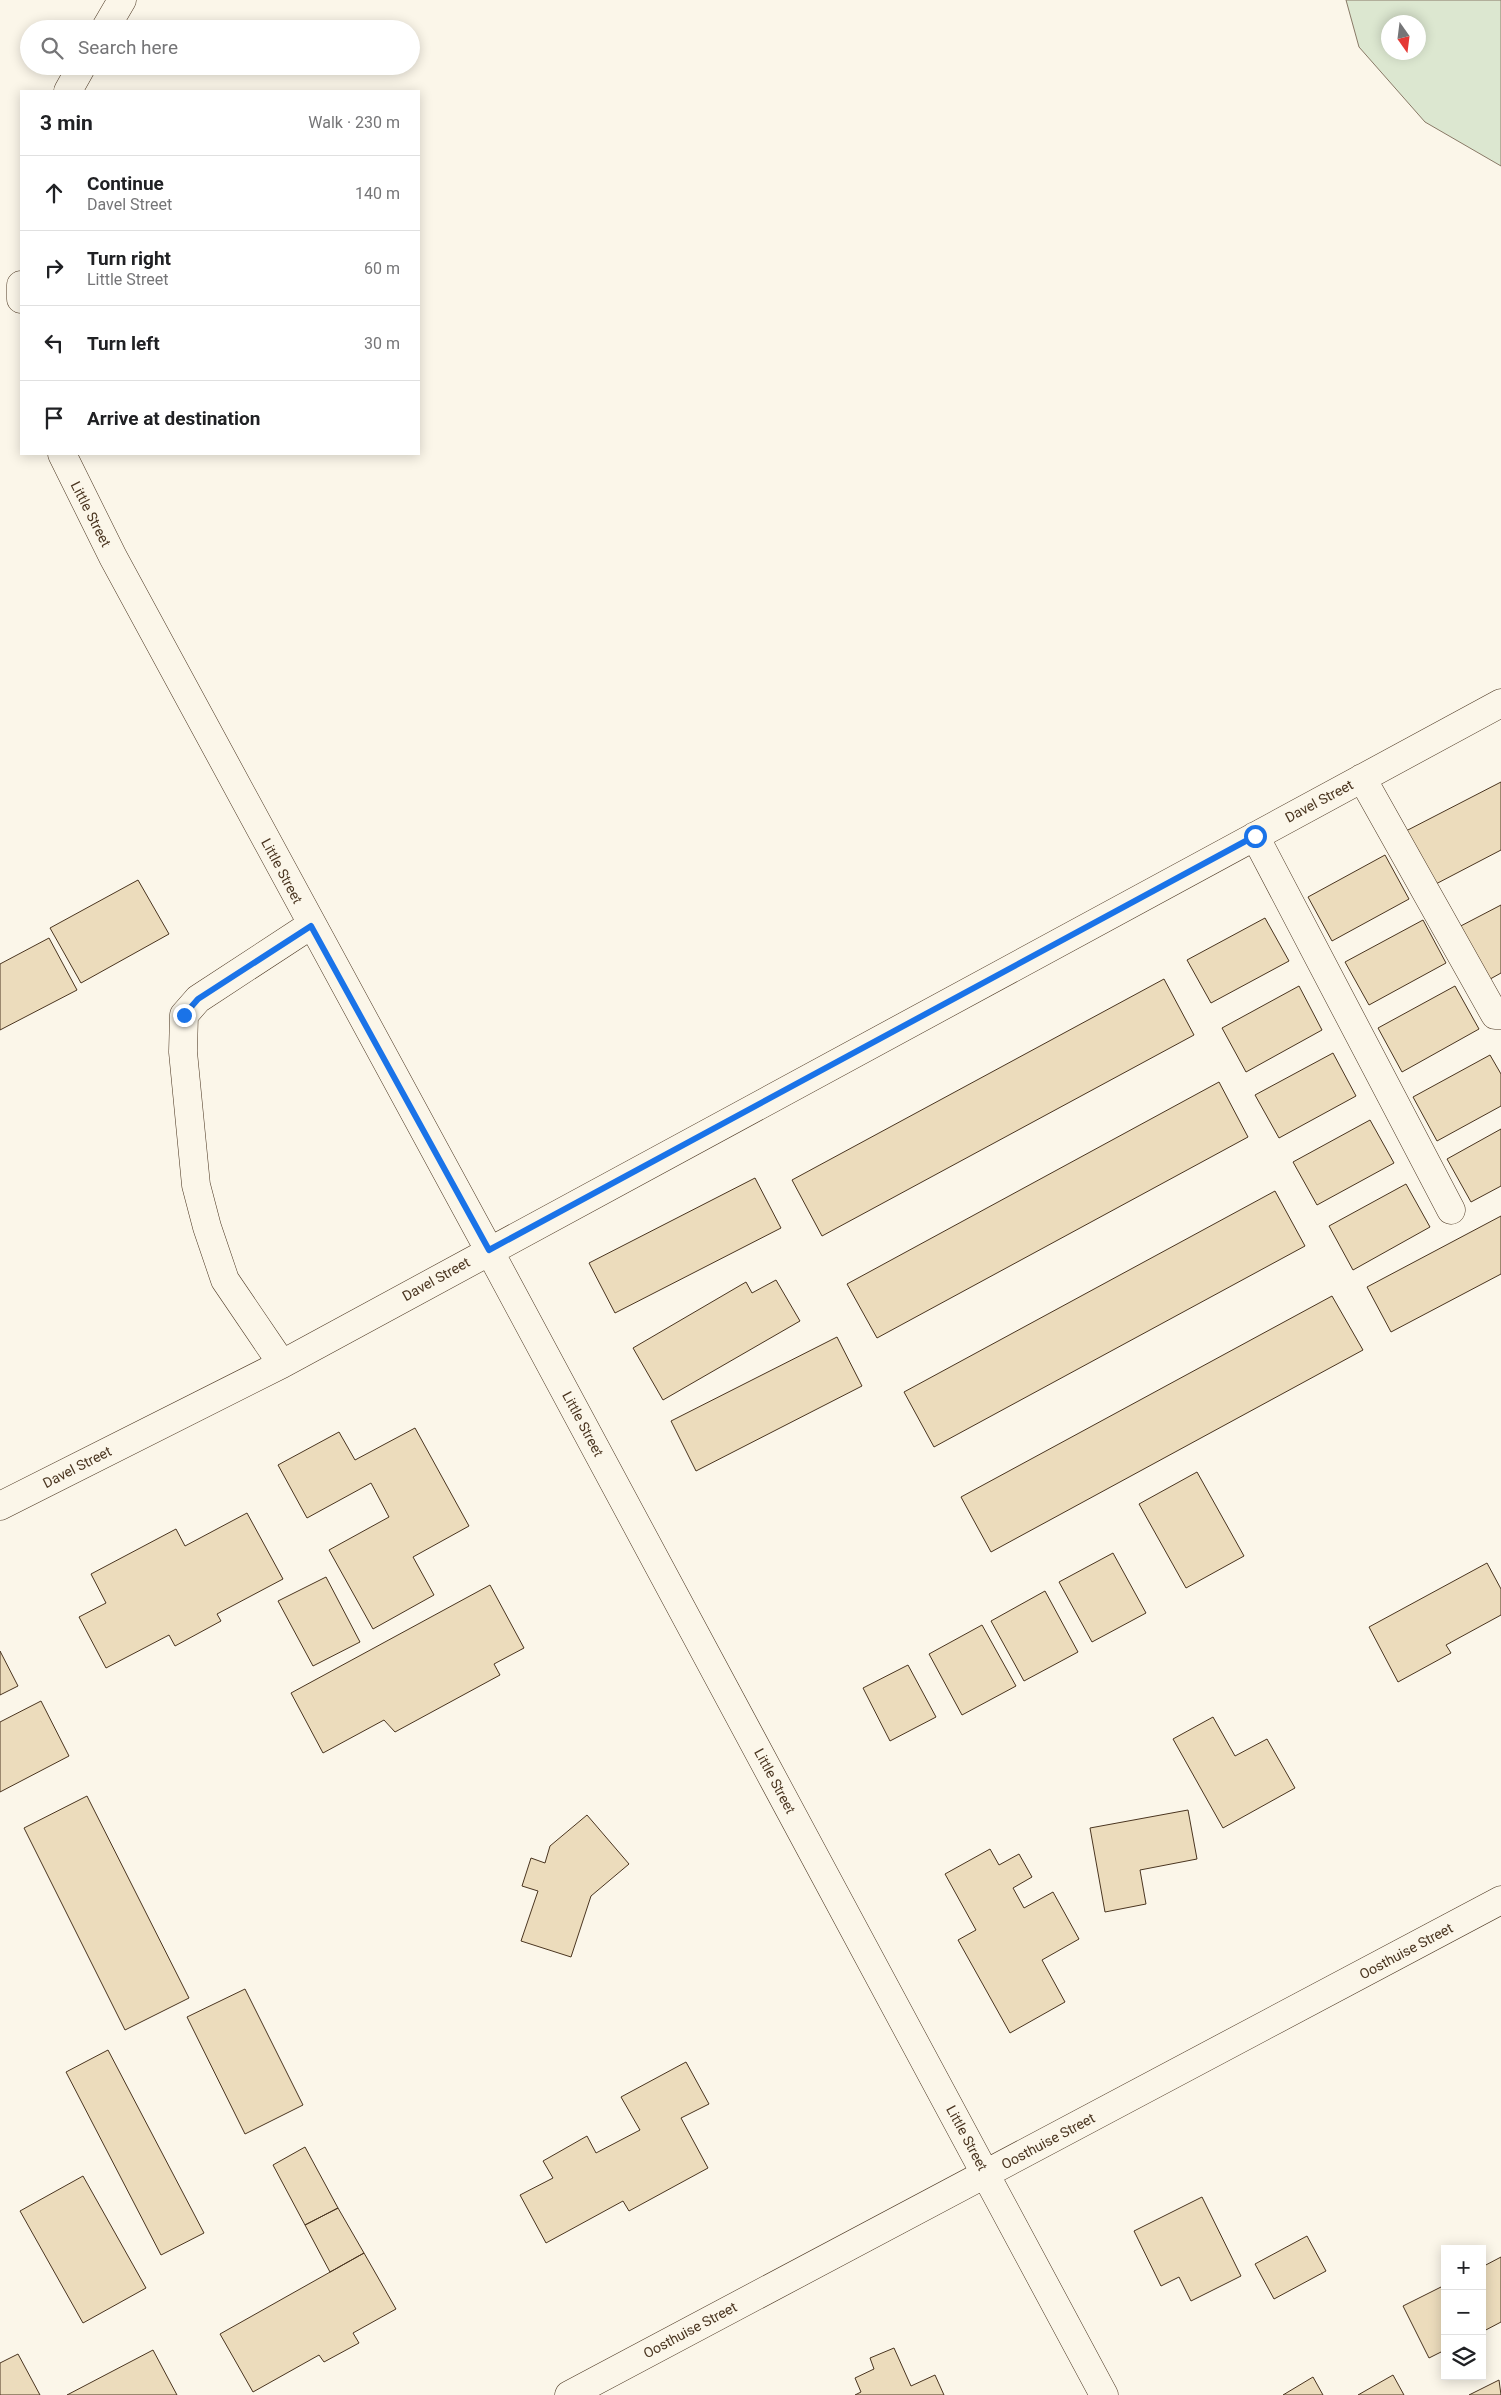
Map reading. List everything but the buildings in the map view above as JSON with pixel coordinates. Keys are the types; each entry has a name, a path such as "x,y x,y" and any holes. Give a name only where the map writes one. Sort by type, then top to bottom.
{"street":[{"path":"110,20 122,0"},
{"path":"69,90 77,75"},
{"name":"Little Street","path":"62,455 112,557 311,926 489,1250 1104,2395"},
{"name":"Davel Street","path":"0,1506 282,1364 489,1250 1501,703"},
{"path":"1362,778 1495,1015 1501,1016"},
{"path":"1255,836 1452,1210"},
{"path":"282,1364 226,1280 207,1227 196,1184 183,1052 184,1015 198,999 311,926"},
{"name":"Oosthuise Street","path":"569,2395 1501,1900"}],"green space":[{"path":"1346,0 1501,0 1501,166 1425,122 1359,47"}],"route":[{"path":"184,1015 189,1007 198,999 311,926 489,1250 1255,836"}]}
